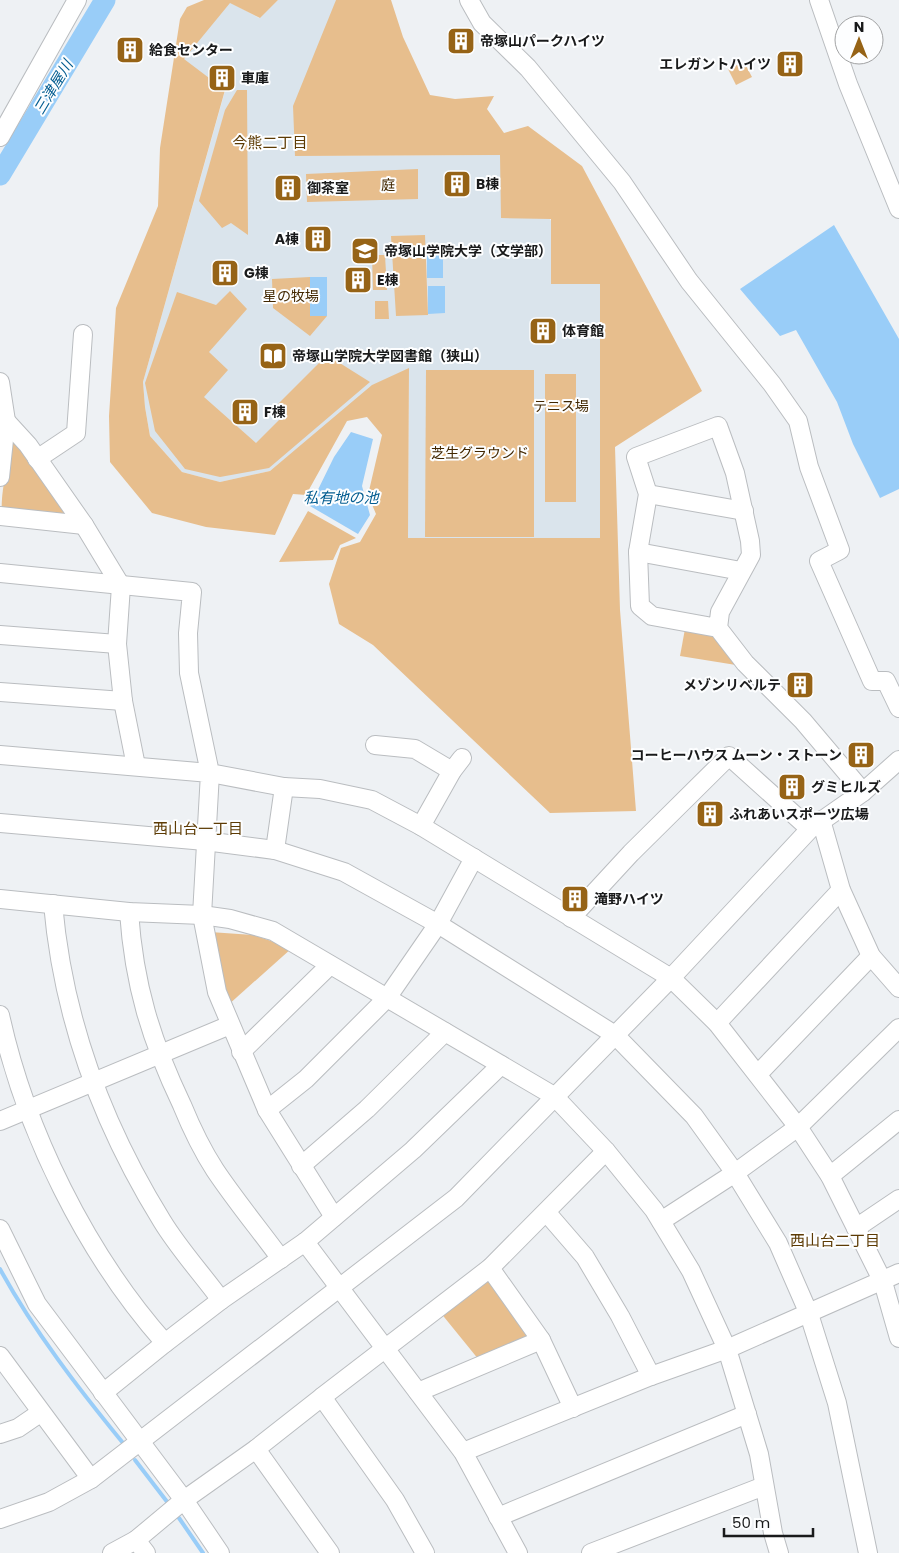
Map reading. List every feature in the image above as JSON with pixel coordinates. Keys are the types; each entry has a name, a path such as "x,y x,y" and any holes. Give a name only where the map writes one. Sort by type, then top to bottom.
{"street":[{"path":"0,137 77,0"},
{"path":"469,0 482,23 528,68 622,182 689,281 772,384 798,422 809,467 840,550 820,561 872,681 886,681 899,708"},
{"path":"819,0 848,84 899,209"},
{"path":"37,459 76,433 83,334"},
{"path":"0,382 6,421 0,477"},
{"path":"6,421 37,459 84,525 121,586 117,644 123,700 136,766"},
{"path":"718,628 720,612 750,555 750,541 736,473 718,426 636,457 648,494 638,552 640,606 652,616 718,628 745,663 803,721 863,792"},
{"path":"648,494 744,511"},
{"path":"0,516 84,525"},
{"path":"638,552 741,572"},
{"path":"0,572 192,592 188,633 189,673 210,774 202,915 217,992 267,1110 334,1217"},
{"path":"0,635 117,644"},
{"path":"0,692 123,700"},
{"path":"375,745 415,749 457,765 421,826"},
{"path":"0,755 210,774 284,787 320,788 372,800 421,826 671,978 717,1022 798,1127 830,1176 883,1282 899,1338"},
{"path":"571,918 631,852 729,756 815,824 841,890 872,956 899,988"},
{"path":"0,1519 49,1502 91,1480 456,1198 671,978 815,824 863,792 899,760"},
{"path":"275,850 284,787"},
{"path":"0,823 205,841 275,850 344,872 438,924 615,1035 694,1116 735,1173 778,1243 809,1314 837,1403 868,1553"},
{"path":"267,1110 306,1079 387,998 438,924 474,858"},
{"path":"717,1022 841,890"},
{"path":"0,899 129,912 202,915 230,919 273,931 554,1096 606,1151 661,1221 691,1271 727,1349 759,1454 773,1533 779,1553"},
{"path":"53,904 58,950 92,1082 119,1146 163,1223 222,1300"},
{"path":"129,912 136,970 158,1056 188,1121 214,1169 280,1259"},
{"path":"758,1074 872,956"},
{"path":"241,1052 330,965"},
{"path":"0,1015 9,1058 49,1162 88,1235 143,1319 164,1343"},
{"path":"0,1121 230,1025"},
{"path":"661,1221 735,1173 798,1127 899,1028"},
{"path":"301,1166 367,1109 445,1032"},
{"path":"103,1393 164,1343 305,1242 413,1150 501,1065"},
{"path":"830,1176 899,1120"},
{"path":"112,1553 141,1546 184,1500 256,1449 490,1268 547,1213 606,1151"},
{"path":"856,1228 899,1200"},
{"path":"547,1213 585,1257 620,1316 650,1376"},
{"path":"0,1229 36,1304 184,1500 220,1553"},
{"path":"305,1242 463,1452 518,1553"},
{"path":"490,1268 541,1340 573,1408"},
{"path":"463,1452 650,1376 727,1349 899,1274"},
{"path":"418,1392 541,1340"},
{"path":"0,1356 91,1480"},
{"path":"322,1397 395,1500 425,1553"},
{"path":"0,1434 18,1428 40,1413"},
{"path":"498,1517 747,1414"},
{"path":"256,1449 330,1553"},
{"path":"591,1553 764,1486"}],"shaded area":[{"name":"帝塚山学院大学（文学部）","path":"278,0 336,0 295,156 500,155 600,284 600,538 408,538 409,369 373,385 270,471 220,482 182,472 150,436 143,382 225,91 183,59 230,2 259,18"}],"green space":[{"path":"204,0 278,0 260,18 230,3 184,59 225,90 143,382 150,436 182,472 220,482 270,471 372,385 409,368 408,538 600,538 600,284 551,284 551,219 501,218 500,155 295,156 293,106 336,0 391,0 403,37 430,95 455,99 494,96 487,109 504,133 528,126 582,166 702,391 615,447 620,610 636,811 550,813 373,645 339,624 329,584 341,548 360,542 376,514 368,495 382,435 367,417 347,421 306,495 293,494 275,535 206,527 152,513 110,462 109,416 116,308 158,206 160,148 180,19 187,7"},
{"path":"744,62 752,77 736,85 728,69"},
{"path":"237,90 247,90 248,235 231,223 222,228 199,201 225,110"},
{"name":"庭","path":"418,169 418,199 307,202 306,174"},
{"path":"425,235 428,315 396,316 391,236"},
{"path":"372,255 385,255 387,290 373,290"},
{"name":"星の牧場","path":"310,277 310,315 327,316 310,336 273,308 272,279"},
{"path":"230,291 247,309 209,352 228,370 204,397 256,443 285,414 278,404 327,355 370,382 269,468 220,477 185,469 155,431 145,383 177,292 216,305"},
{"path":"375,301 388,301 389,319 375,319"},
{"name":"芝生グラウンド","path":"426,370 534,370 534,537 425,537"},
{"name":"テニス場","path":"545,374 576,374 576,502 545,502"},
{"path":"12,443 19,444 66,511 63,517 2,512 3,488"},
{"path":"308,511 356,538 340,545 333,560 279,562"},
{"path":"685,629 718,636 736,665 680,656"},
{"path":"210,932 253,935 292,948 227,1006"},
{"path":"489,1274 533,1334 479,1360 440,1312"}],"water":[{"path":"834,225 899,339 899,489 880,498 853,444 837,402 796,330 780,336 740,289"},
{"path":"427,250 443,250 443,278 427,278"},
{"path":"310,277 327,277 327,316 310,316"},
{"path":"428,286 445,286 445,313 428,314"},
{"name":"私有地の池","path":"351,432 373,439 362,486 370,515 358,534 310,506 334,457"}],"waterway":[{"name":"三津屋川","path":"0,175 105,0"},
{"path":"0,1269 27,1315 57,1359 123,1443"},
{"path":"135,1460 168,1503"},
{"path":"179,1518 203,1553"}],"place":[{"name":"帝塚山パークハイツ","path":"461,41"},
{"name":"給食センター","path":"130,50"},
{"name":"エレガントハイツ","path":"790,64"},
{"name":"車庫","path":"222,78"},
{"name":"B棟","path":"457,184"},
{"name":"御茶室","path":"288,188"},
{"name":"A棟","path":"318,239"},
{"name":"帝塚山学院大学（文学部）","path":"365,251"},
{"name":"G棟","path":"225,273"},
{"name":"E棟","path":"358,280"},
{"name":"体育館","path":"543,331"},
{"name":"帝塚山学院大学図書館（狭山）","path":"273,356"},
{"name":"F棟","path":"245,412"},
{"name":"メゾンリベルテ","path":"800,685"},
{"name":"コーヒーハウス ムーン・ストーン","path":"861,755"},
{"name":"グミヒルズ","path":"792,787"},
{"name":"ふれあいスポーツ広場","path":"710,814"},
{"name":"滝野ハイツ","path":"575,899"}],"district":[{"name":"今熊二丁目","path":"270,142"},
{"name":"西山台一丁目","path":"198,828"},
{"name":"西山台二丁目","path":"835,1240"}]}
